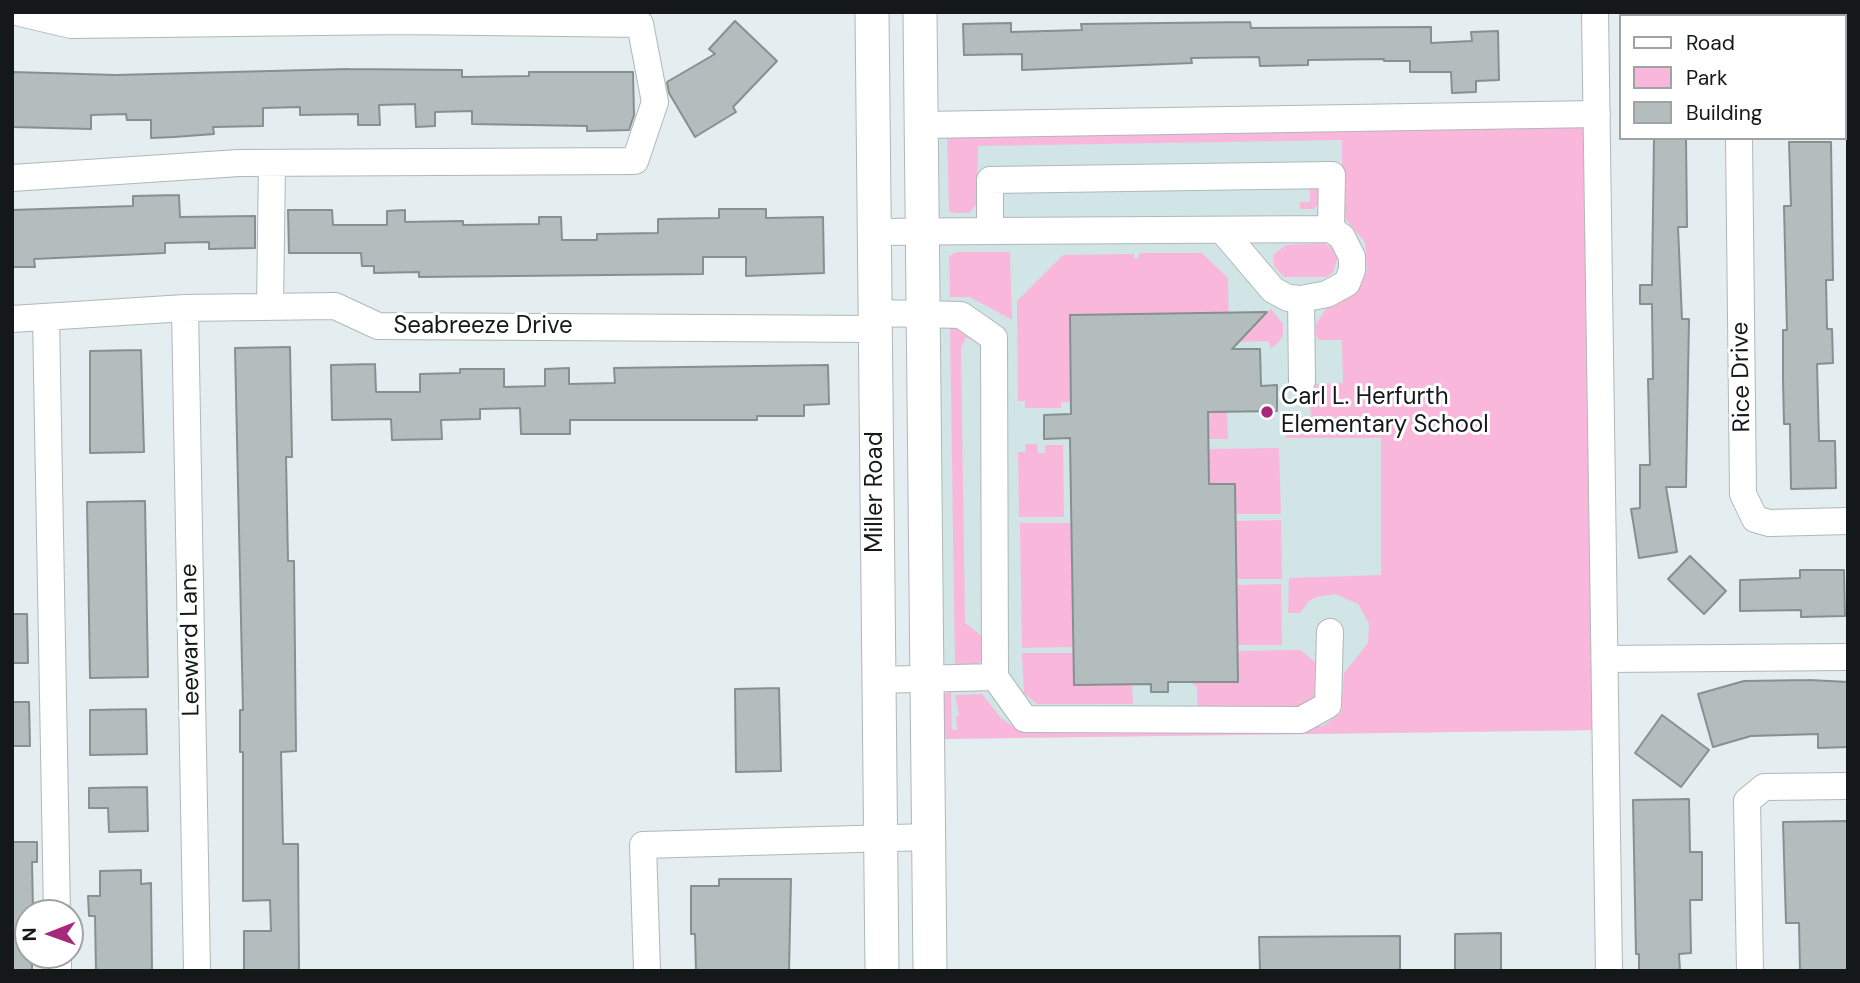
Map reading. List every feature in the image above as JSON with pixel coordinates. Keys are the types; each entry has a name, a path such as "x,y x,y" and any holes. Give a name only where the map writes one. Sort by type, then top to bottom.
{"main road":[{"name":"Miller Road","path":"873,12 877,680 882,971"},
{"name":"Miller Road","path":"920,12 930,971"}],"street":[{"path":"12,178 272,163 635,161 655,102 646,18 403,16 71,25 16,12"},
{"path":"1595,12 1609,971"},
{"path":"922,125 1597,114"},
{"name":"Rice Drive","path":"1739,140 1743,494 1747,508 1755,519 1769,523 1848,521"},
{"path":"270,307 272,163"},
{"path":"990,231 990,180 1332,175 1331,229"},
{"path":"876,232 1331,229 1342,237 1352,257 1352,270 1347,283 1327,294 1301,299 1288,298 1273,290 1222,230"},
{"path":"1301,299 1302,381"},
{"name":"Seabreeze Drive","path":"12,319 186,308 335,306 378,326 876,321 924,314 961,314 994,338 995,677"},
{"name":"Leeward Lane","path":"186,308 197,971"},
{"path":"46,317 57,899"},
{"path":"877,680 995,677 1024,719 1301,720 1328,705 1330,632"},
{"path":"1605,659 1848,657"},
{"path":"1750,971 1747,801 1764,787 1848,786"},
{"path":"647,971 643,845 929,837"}],"shaded area":[{"name":"Carl L. Herfurth Elementary School","path":"1592,119 1600,730 942,739 933,128"}],"green space":[{"path":"1592,119 1600,730 942,739 941,696 951,691 952,730 957,730 956,716 959,716 955,695 982,694 1001,718 1018,730 1323,726 1341,713 1344,673 1368,643 1369,624 1359,605 1336,594 1309,601 1300,613 1288,613 1289,578 1381,575 1381,438 1286,438 1286,417 1311,416 1310,403 1316,403 1315,384 1343,383 1342,340 1319,340 1316,324 1325,310 1354,294 1367,270 1365,242 1347,221 1342,209 1342,140 978,146 977,204 969,213 958,213 949,212 947,128"},
{"path":"1310,187 1320,187 1318,204 1314,209 1300,209 1300,202 1310,202"},
{"path":"1324,243 1331,247 1338,257 1333,272 1327,277 1284,277 1274,266 1273,255 1286,245"},
{"path":"957,252 1010,252 1012,320 970,297 950,297 949,256"},
{"path":"1140,253 1202,253 1228,278 1229,334 1223,313 1070,315 1071,402 1061,402 1061,408 1025,408 1025,401 1018,401 1017,301 1063,255 1134,254 1137,259"},
{"path":"1271,309 1283,324 1283,335 1278,343 1271,348 1268,341 1239,342"},
{"path":"950,326 961,326 984,347 966,337 961,348 965,623 987,640 982,661 976,665 955,666"},
{"path":"1208,412 1227,412 1228,439 1208,439"},
{"path":"1025,444 1037,444 1038,453 1045,453 1045,445 1063,445 1064,517 1019,517 1018,452 1025,452"},
{"path":"1279,448 1281,514 1236,514 1235,484 1209,484 1208,449"},
{"path":"1281,520 1282,579 1237,579 1236,521"},
{"path":"1020,523 1071,523 1073,647 1022,648"},
{"path":"1281,584 1282,645 1238,645 1237,585"},
{"path":"1300,650 1320,666 1320,697 1300,708 1198,708 1197,687 1190,682 1238,681 1238,651"},
{"path":"1022,653 1073,653 1074,685 1132,684 1133,704 1037,704 1024,693"}],"building":[{"path":"735,21 777,61 733,107 736,112 695,137 669,93 667,82 715,54 709,49"},
{"path":"1250,22 1251,28 1431,27 1431,43 1472,41 1471,32 1498,31 1499,80 1476,81 1476,92 1452,93 1451,72 1410,72 1410,61 1384,59 1308,60 1308,65 1260,66 1259,57 1191,58 1192,63 1022,70 1022,54 964,55 963,24 1011,23 1011,32 1082,30 1081,24"},
{"path":"348,69 462,70 462,77 529,76 529,72 633,72 634,115 629,130 587,131 587,126 472,124 472,111 435,112 435,126 416,127 415,104 379,105 380,125 358,125 358,114 300,115 300,107 263,108 263,126 213,127 214,134 174,137 151,138 151,120 127,120 126,114 91,115 91,129 12,127 12,72 116,75"},
{"path":"1654,140 1686,140 1687,227 1678,227 1682,319 1689,319 1686,487 1666,487 1677,552 1639,558 1631,509 1640,508 1640,465 1650,465 1648,379 1653,379 1652,304 1640,304 1640,285 1652,285"},
{"path":"1789,142 1831,142 1833,280 1826,280 1827,329 1832,329 1833,363 1817,364 1819,441 1835,441 1836,488 1791,489 1790,424 1784,424 1783,379 1783,330 1787,330 1784,206 1791,206"},
{"path":"179,195 180,217 255,216 255,248 209,249 209,242 165,243 165,253 34,259 35,267 12,267 12,210 133,206 133,196"},
{"path":"719,209 766,209 766,218 823,217 824,273 746,276 746,257 703,257 703,274 419,277 419,272 374,273 374,266 362,266 361,253 289,253 288,210 332,210 333,225 387,225 387,211 405,210 405,222 463,221 463,225 539,224 539,217 561,217 562,240 597,240 597,234 658,233 658,219 719,218"},
{"name":"Carl L. Herfurth Elementary School","path":"1267,312 1232,349 1260,349 1261,386 1277,385 1277,411 1208,412 1209,484 1235,484 1238,682 1168,682 1168,692 1151,692 1151,684 1074,685 1070,438 1044,439 1044,415 1071,414 1070,315"},
{"path":"290,347 292,457 286,457 288,561 294,561 296,751 281,752 283,844 298,844 299,971 244,971 244,931 271,931 270,900 243,901 243,752 240,752 240,710 243,710 235,348"},
{"path":"141,350 144,452 90,453 90,351"},
{"path":"375,364 376,392 420,392 420,374 460,373 460,369 504,369 504,387 545,386 545,369 569,368 569,384 615,383 614,368 828,365 829,404 804,405 804,416 757,416 757,420 570,420 570,434 521,434 520,408 480,409 480,419 441,420 442,439 392,440 391,419 332,420 331,365"},
{"path":"145,501 148,677 90,678 87,502"},
{"path":"1690,556 1726,591 1704,614 1668,579"},
{"path":"1800,570 1844,570 1845,616 1801,617 1801,610 1740,611 1740,580 1800,578"},
{"path":"12,614 27,614 28,663 12,663"},
{"path":"1744,681 1848,682 1848,747 1818,748 1818,734 1751,736 1713,747 1698,694"},
{"path":"779,688 781,771 736,772 735,689"},
{"path":"12,702 29,702 30,746 12,746"},
{"path":"146,709 147,754 90,755 90,710"},
{"path":"1662,715 1709,750 1681,787 1635,753"},
{"path":"147,787 148,831 109,832 108,808 89,808 89,788"},
{"path":"1689,799 1690,852 1702,852 1702,900 1690,900 1691,953 1679,954 1680,971 1639,971 1639,954 1636,954 1633,800"},
{"path":"1847,821 1848,971 1800,971 1799,923 1786,923 1783,822"},
{"path":"12,842 37,842 37,862 32,862 33,899 14,899 14,969 32,970 12,971"},
{"path":"141,870 141,884 151,883 152,971 96,971 95,916 89,916 88,896 100,896 100,871"},
{"path":"719,879 791,879 789,971 696,971 695,934 691,934 691,886 719,886"},
{"path":"1501,933 1501,971 1455,971 1455,934"},
{"path":"1400,936 1400,971 1260,971 1259,937"}],"place":[{"name":"Carl L. Herfurth Elementary School","path":"1267,412"}]}
